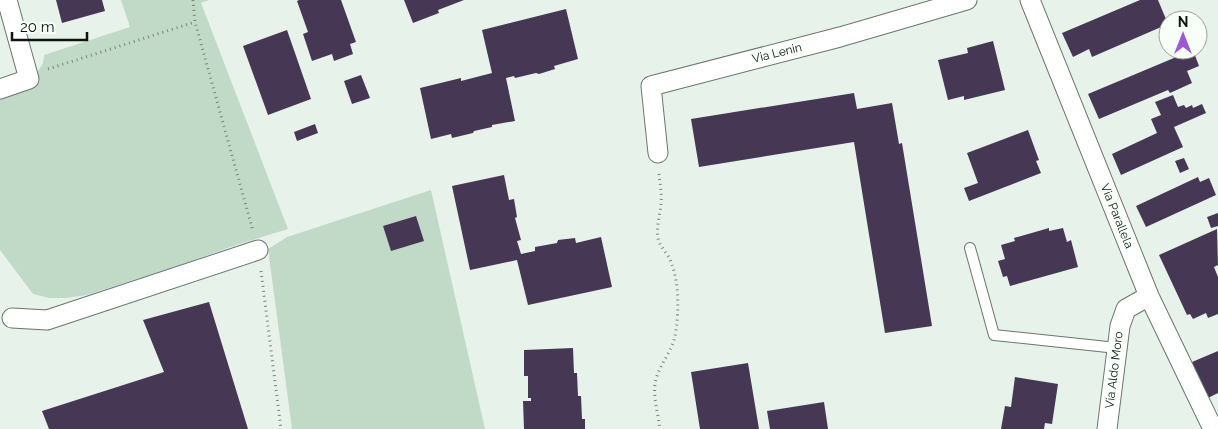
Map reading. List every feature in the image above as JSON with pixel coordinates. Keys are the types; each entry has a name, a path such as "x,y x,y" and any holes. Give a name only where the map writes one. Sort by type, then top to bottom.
{"street":[{"path":"0,89 29,79 7,0"},
{"name":"Via Lenin","path":"658,153 651,86 840,37 968,0"},
{"name":"Via Parallela","path":"1030,0 1149,296 1214,429"},
{"path":"12,318 47,320 258,250"},
{"name":"Via Aldo Moro","path":"1107,429 1120,326 1126,309 1149,296"}],"lane":[{"path":"970,248 994,334 1117,348"}],"path":[{"path":"194,0 195,22 258,250 281,429"},
{"path":"28,76 195,22"},
{"path":"658,153 662,204 658,237 675,273 677,299 676,331 672,349 657,375 655,384 660,429"}],"green space":[{"path":"121,0 209,0 201,3 288,229 87,295 49,298 33,294 0,250 0,87 35,74 43,63 44,55 130,27"},
{"path":"431,190 485,429 292,429 268,249 287,237"}],"building":[{"path":"56,0 102,0 105,11 62,23"},
{"path":"341,0 356,42 350,44 353,54 334,61 332,54 312,61 303,34 308,32 297,1"},
{"path":"404,0 464,0 438,10 439,13 413,23"},
{"path":"1140,0 1158,0 1162,10 1158,10 1158,28 1092,57 1089,49 1073,57 1062,33"},
{"path":"566,9 578,59 554,66 555,69 539,74 506,78 515,121 492,125 492,127 452,138 451,134 431,139 420,88 461,78 461,81 492,73 482,30"},
{"path":"287,30 311,99 268,115 243,46"},
{"path":"993,41 1005,90 964,100 964,96 948,100 938,60 968,53 967,48"},
{"path":"1169,60 1197,60 1199,66 1187,71 1192,83 1170,93 1168,90 1099,119 1088,94"},
{"path":"361,75 370,98 352,104 344,81"},
{"path":"854,93 857,109 892,103 899,144 902,143 932,326 885,333 854,142 699,167 691,119"},
{"path":"1173,95 1178,107 1184,105 1186,108 1192,105 1193,108 1202,104 1206,113 1174,127 1183,147 1121,175 1112,154 1157,133 1151,119 1161,115 1155,102"},
{"path":"315,124 318,133 297,141 294,132"},
{"path":"1028,130 1039,160 1036,161 1041,173 969,201 964,188 978,183 967,153"},
{"path":"1184,158 1189,169 1180,173 1175,161"},
{"path":"504,175 509,200 514,199 517,217 515,218 521,240 517,241 521,254 535,251 535,247 557,243 558,240 575,238 576,243 601,237 612,287 528,305 517,260 470,270 452,186"},
{"path":"1198,177 1200,182 1209,178 1216,195 1146,227 1136,206"},
{"path":"1218,213 1218,226 1211,228 1207,217"},
{"path":"416,216 424,241 391,251 383,226"},
{"path":"1049,228 1049,231 1063,228 1067,242 1071,240 1078,267 1010,286 1007,276 1003,277 998,261 1005,259 1001,245 1015,241 1014,238"},
{"path":"1217,229 1218,265 1214,267 1218,277 1218,314 1208,318 1206,313 1193,319 1190,314 1187,315 1159,255"},
{"path":"209,302 248,429 49,429 42,411 164,372 143,320"},
{"path":"573,348 574,373 577,373 578,396 581,396 582,419 585,419 585,429 524,429 523,401 531,401 531,398 528,398 528,376 524,376 524,350"},
{"path":"1218,351 1218,393 1208,398 1192,362"},
{"path":"748,363 759,429 700,429 691,372"},
{"path":"1015,377 1058,384 1052,424 1045,423 1044,429 1001,429 1005,406 1011,407"},
{"path":"824,402 828,429 770,429 767,411"}]}
